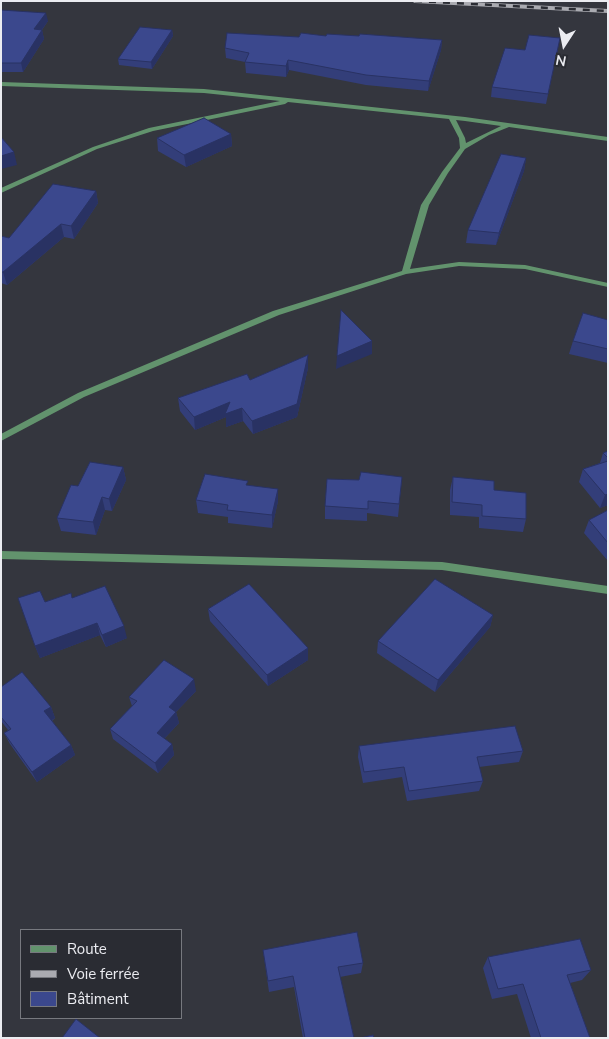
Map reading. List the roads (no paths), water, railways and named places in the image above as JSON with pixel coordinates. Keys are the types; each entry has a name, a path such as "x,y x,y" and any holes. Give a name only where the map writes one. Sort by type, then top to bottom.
{"street":[{"path":"1,84 204,91 452,118 608,139"},
{"path":"1,191 95,148 151,129 296,100"},
{"path":"452,118 462,138 463,148"},
{"path":"405,272 425,205 445,172 463,148 487,134 508,126"},
{"path":"1,438 81,395 276,313 405,272 459,264 525,267 608,285"},
{"path":"1,555 442,566 608,590"}],"railway":[{"path":"415,1 608,11"}]}
